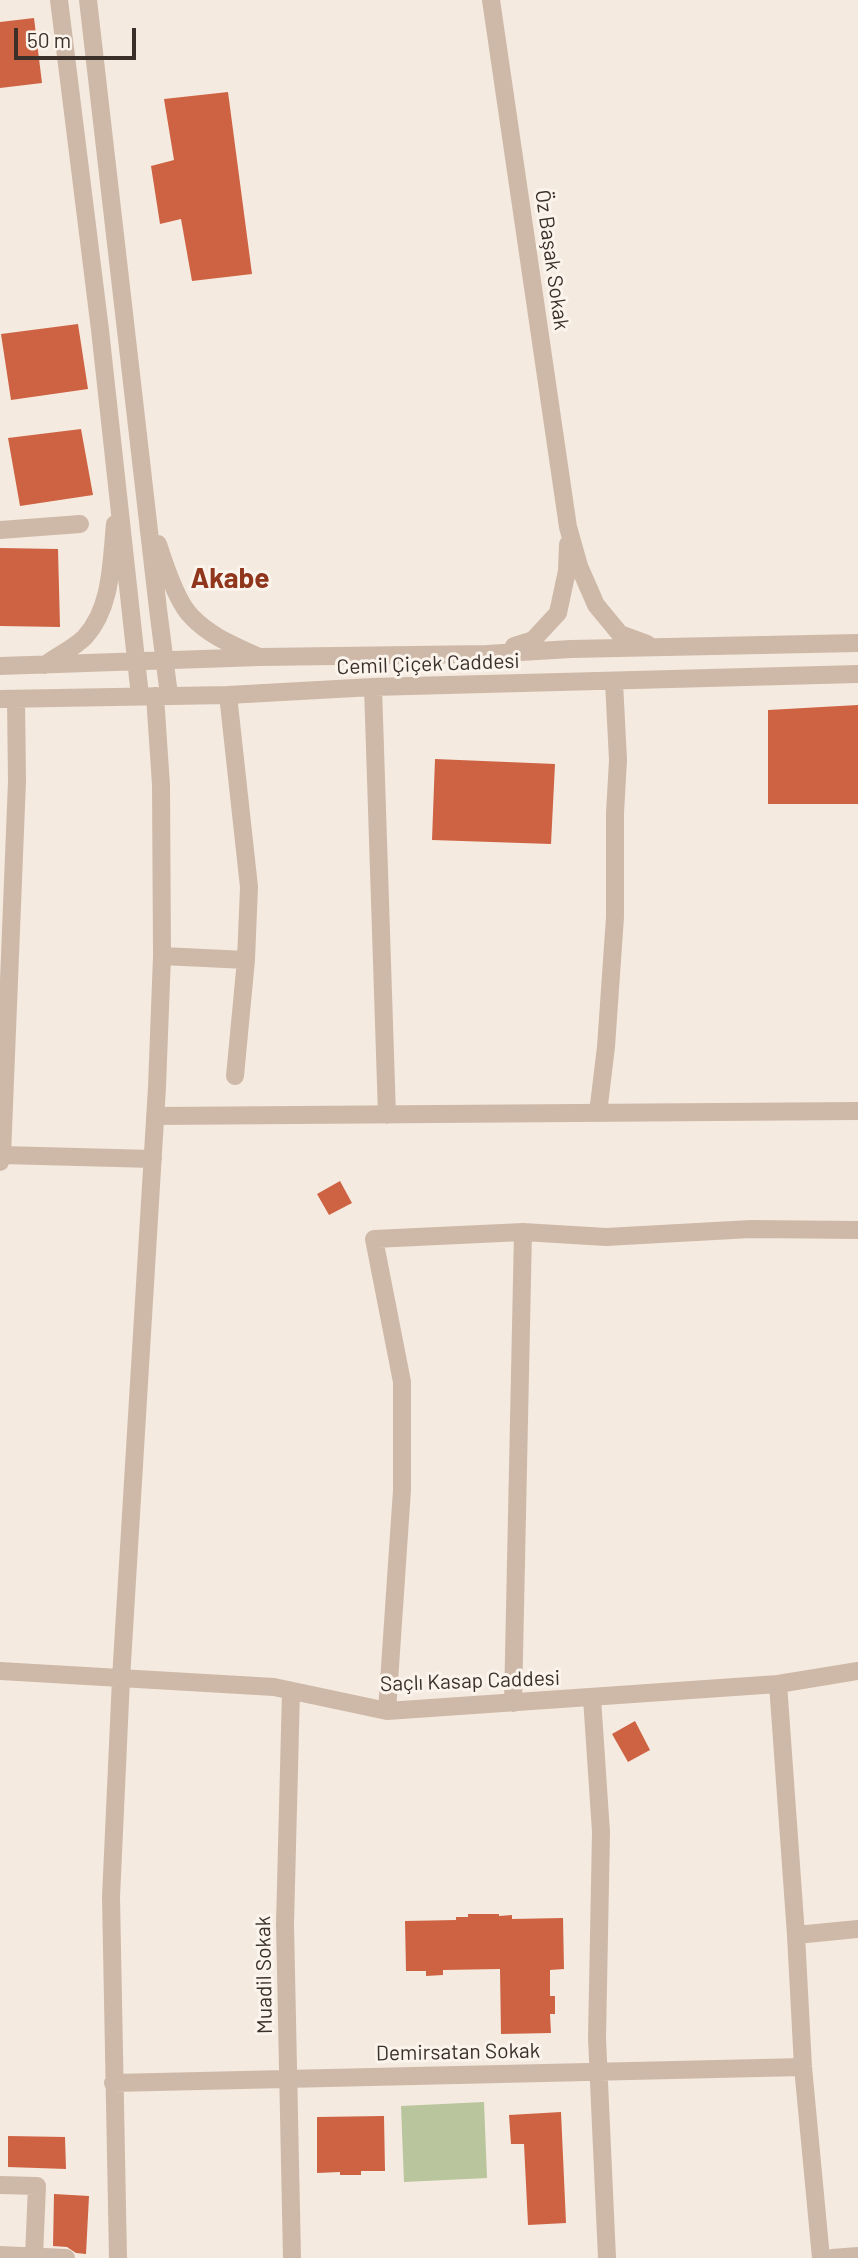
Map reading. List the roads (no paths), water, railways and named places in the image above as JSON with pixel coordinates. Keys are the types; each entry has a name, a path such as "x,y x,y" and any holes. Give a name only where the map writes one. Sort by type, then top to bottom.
{"street":[{"path":"59,0 138,662 155,696"},
{"path":"88,0 164,660 155,696 161,785 162,957 153,1159 110,1897 118,2258"},
{"name":"Öz Başak Sokak","path":"491,0 568,527"},
{"path":"44,665 83,639 98,618 107,595 118,493"},
{"path":"146,510 167,573 189,616 215,637 260,657"},
{"path":"0,527 80,524"},
{"path":"568,527 579,566 596,605 620,634 658,648"},
{"path":"487,653 533,640 558,613 567,571 568,527"},
{"name":"Cemil Çiçek Caddesi","path":"0,666 858,643"},
{"name":"Cemil Çiçek Caddesi","path":"8,699 228,695 373,687 858,674"},
{"path":"598,1113 606,1047 615,917 618,761 614,682"},
{"path":"373,687 387,1115"},
{"path":"228,695 249,887 246,960 235,1076"},
{"path":"8,699 16,781 1,1159 153,1159"},
{"path":"162,957 246,960"},
{"path":"155,1116 858,1111"},
{"path":"387,1711 402,1490 402,1382 374,1240 523,1232 606,1237 751,1229 858,1230"},
{"path":"513,1703 523,1232"},
{"name":"Saçlı Kasap Caddesi","path":"0,1671 274,1687 387,1711 778,1684 858,1671"},
{"path":"778,1684 803,2067 821,2258"},
{"name":"Muadil Sokak","path":"291,1691 285,1924 292,2258"},
{"path":"593,1698 601,1832 597,2038 607,2258"},
{"path":"796,1935 858,1928"},
{"name":"Demirsatan Sokak","path":"113,2083 803,2067"},
{"path":"0,2185 37,2186 34,2256"},
{"path":"0,2255 66,2258"},
{"path":"832,2258 858,2256"}],"district":[{"name":"Akabe","path":"230,579"}]}
